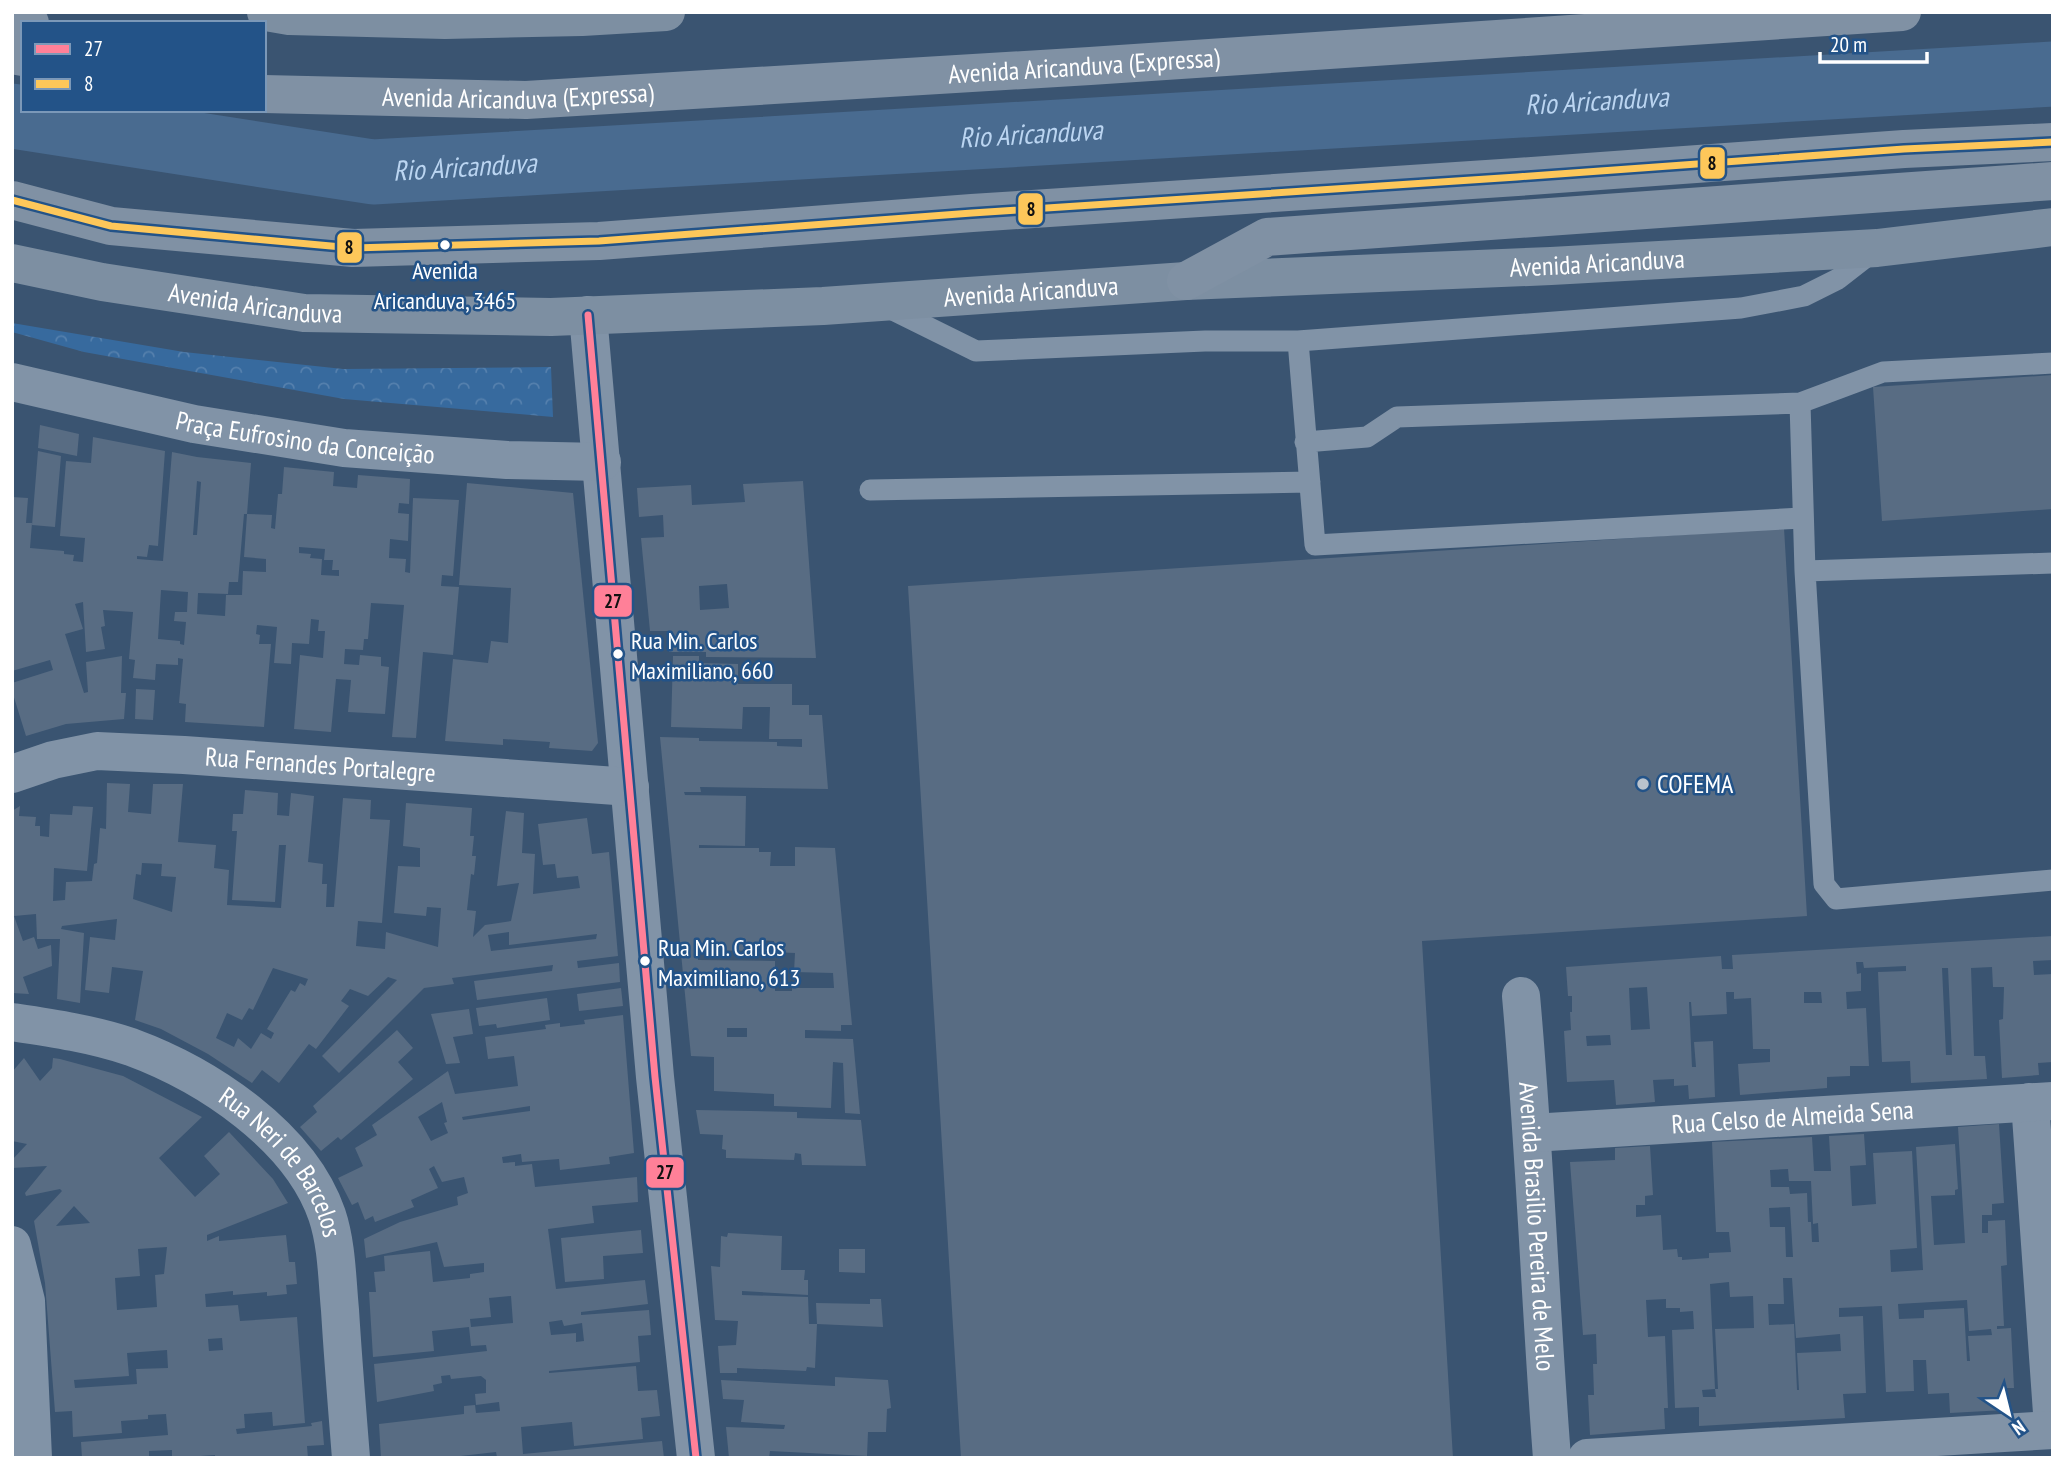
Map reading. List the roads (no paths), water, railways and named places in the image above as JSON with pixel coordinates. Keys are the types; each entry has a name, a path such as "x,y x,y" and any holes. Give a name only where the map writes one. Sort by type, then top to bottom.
{"highway":[{"name":"Avenida Aricanduva (Expressa)","path":"266,94 540,99 1076,67 1902,12"},
{"path":"12,200 111,226 353,248 571,242 1905,149 2053,142"},
{"path":"1186,281 1267,237 2053,181"}],"main road":[{"path":"266,12 289,16 473,19 666,12"},
{"name":"Avenida Aricanduva","path":"12,262 102,282 304,313 551,317 878,302 1186,281 1538,267 1877,248 2053,227"}],"street":[{"path":"588,315 655,1077 696,1458"},
{"name":"Praça Eufrosino da Conceição","path":"12,382 194,424 344,448 507,460 602,462"},
{"name":"Rua Fernandes Portalegre","path":"12,775 52,760 97,751 630,788"},
{"name":"Avenida Brasilio Pereira de Melo","path":"1521,996 1538,1210 1542,1331 1552,1458"},
{"name":"Rua Neri de Barcelos","path":"12,1022 77,1032 131,1047 168,1063 239,1105 270,1131 293,1156 312,1182 328,1216 336,1258 351,1458"},
{"path":"1587,1458 2053,1428 2041,1101"},
{"name":"Rua Celso de Almeida Sena","path":"1532,1133 2041,1101"},
{"path":"12,1245 26,1301 33,1458"}],"lane":[{"path":"878,302 976,351 1205,341 1298,341 1741,308 1804,296 1838,279 1877,248"},
{"path":"1298,341 1315,545 1802,518"},
{"path":"1305,442 1367,436 1397,417 1800,403 1883,372 2053,363"},
{"path":"1800,403 1802,518 1824,884 1836,899 2053,880"},
{"path":"870,490 1310,482"},
{"path":"1805,572 2053,563"}],"waterway":[{"name":"Rio Aricanduva","path":"12,116 373,172 2053,74"}],"place":[{"name":"Avenida Aricanduva, 3465","path":"445,245"},
{"name":"Rua Min. Carlos Maximiliano, 660","path":"618,654"},
{"name":"COFEMA","path":"1643,784"},
{"name":"Rua Min. Carlos Maximiliano, 613","path":"645,961"}]}
